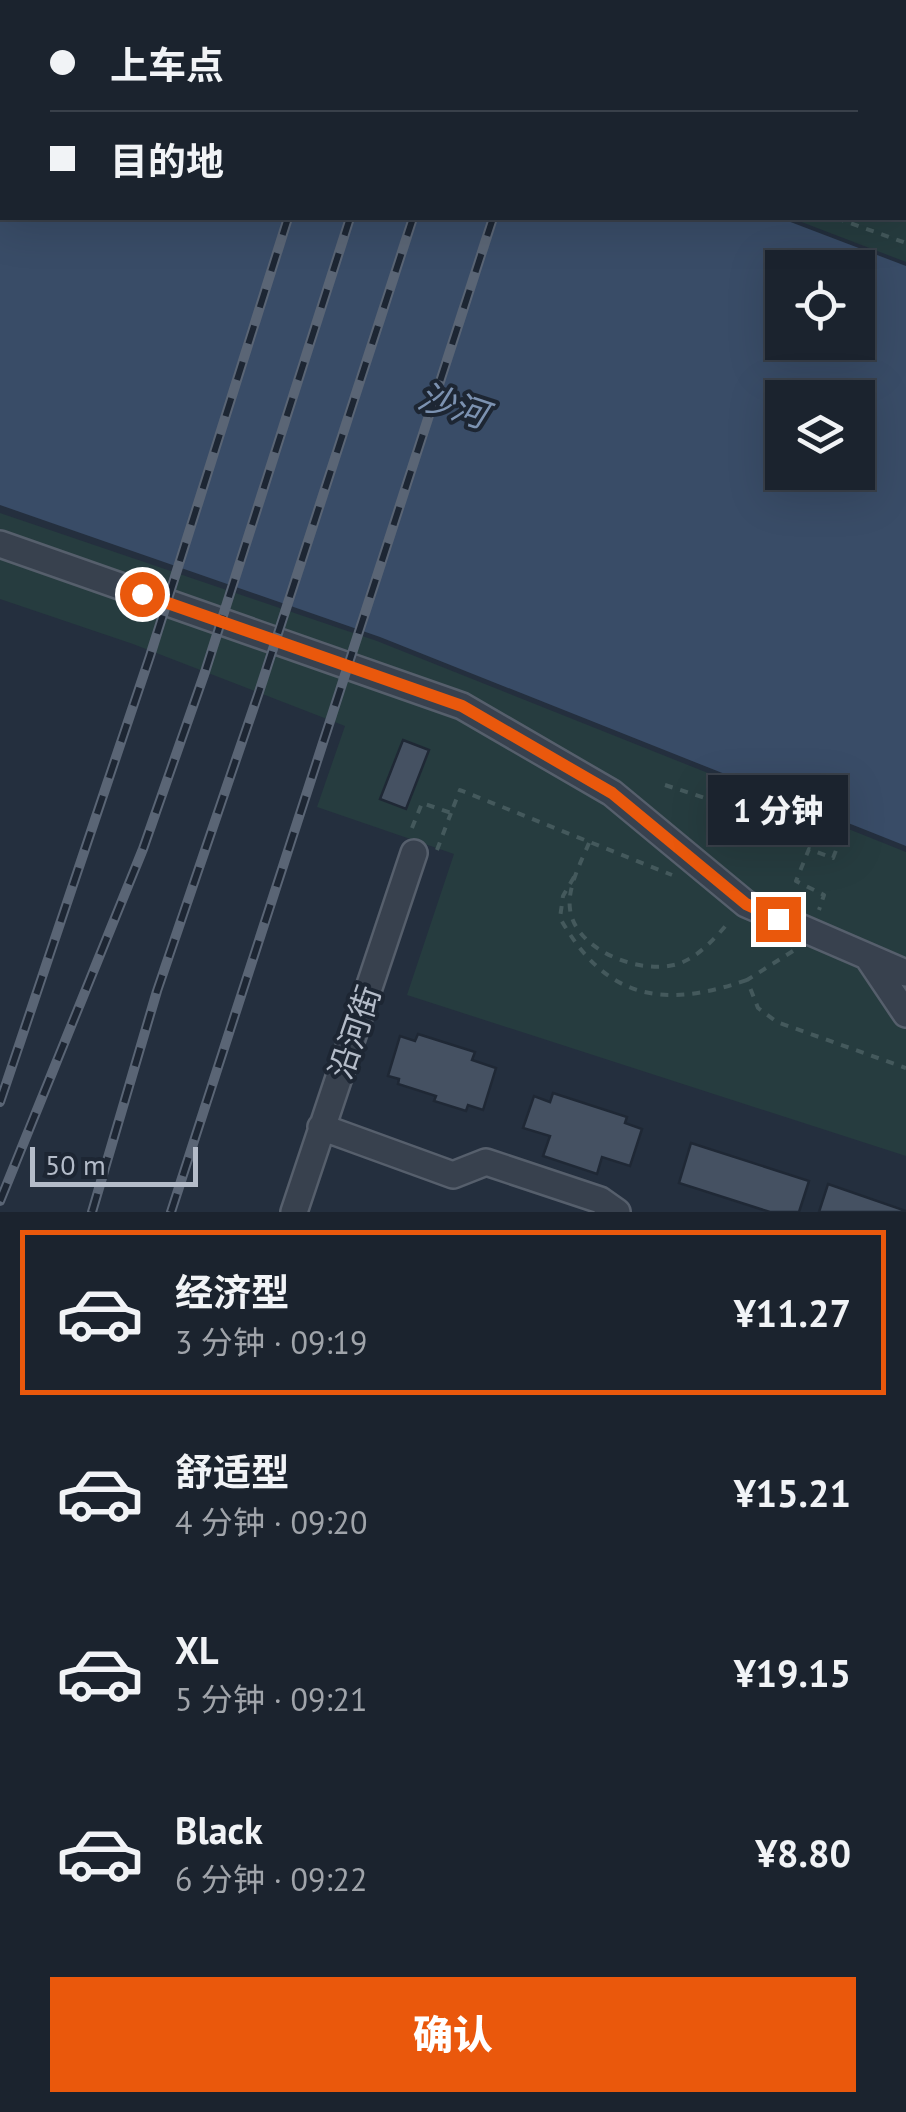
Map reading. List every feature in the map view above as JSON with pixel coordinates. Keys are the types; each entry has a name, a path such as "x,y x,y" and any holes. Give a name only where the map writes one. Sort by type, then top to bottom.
{"street":[{"path":"0,544 462,706 612,793 746,904 906,973"},
{"name":"沿河街","path":"294,1212 414,853"},
{"path":"868,958 906,1014"},
{"path":"321,1128 452,1176 486,1162 600,1200 617,1212"}],"path":[{"path":"842,220 906,243"},
{"path":"589,843 563,896 560,918 588,958 620,983 646,995 688,997 747,980 788,956 810,933 824,895 796,881 808,849 833,858 844,830 807,818 751,813 664,785"},
{"path":"451,813 422,802 404,849 434,860 460,790 676,877"},
{"path":"576,873 570,910 581,935 615,959 650,969 682,963 708,946 746,904"},
{"path":"747,980 758,1008 778,1022 906,1068"}],"green space":[{"path":"796,220 906,220 906,262"},
{"path":"0,513 377,641 906,852 906,1156 407,995 454,854 317,807 345,726 133,644 0,599"}],"water":[{"name":"沙河","path":"0,220 785,220 864,250 765,250 765,360 875,360 875,254 906,266 906,846 380,637 0,505"}],"building":[{"path":"403,740 429,750 406,809 380,799"},
{"path":"418,1034 475,1052 472,1060 496,1068 483,1110 468,1105 466,1111 434,1101 436,1096 398,1084 399,1079 388,1076 400,1036 415,1041"},
{"path":"553,1093 627,1117 625,1123 642,1129 630,1166 602,1157 597,1174 543,1156 550,1136 523,1128 534,1096 550,1102"},
{"path":"691,1143 809,1181 799,1212 770,1212 679,1183"},
{"path":"828,1184 906,1211 906,1212 819,1212"}],"railway":[{"path":"0,1102 150,656 287,220"},
{"path":"0,1201 143,849 205,672 349,220"},
{"path":"92,1212 157,991 412,220"},
{"path":"171,1212 492,220"}],"route":[{"path":"142,594 462,706 612,793 746,904 778,919"}]}
